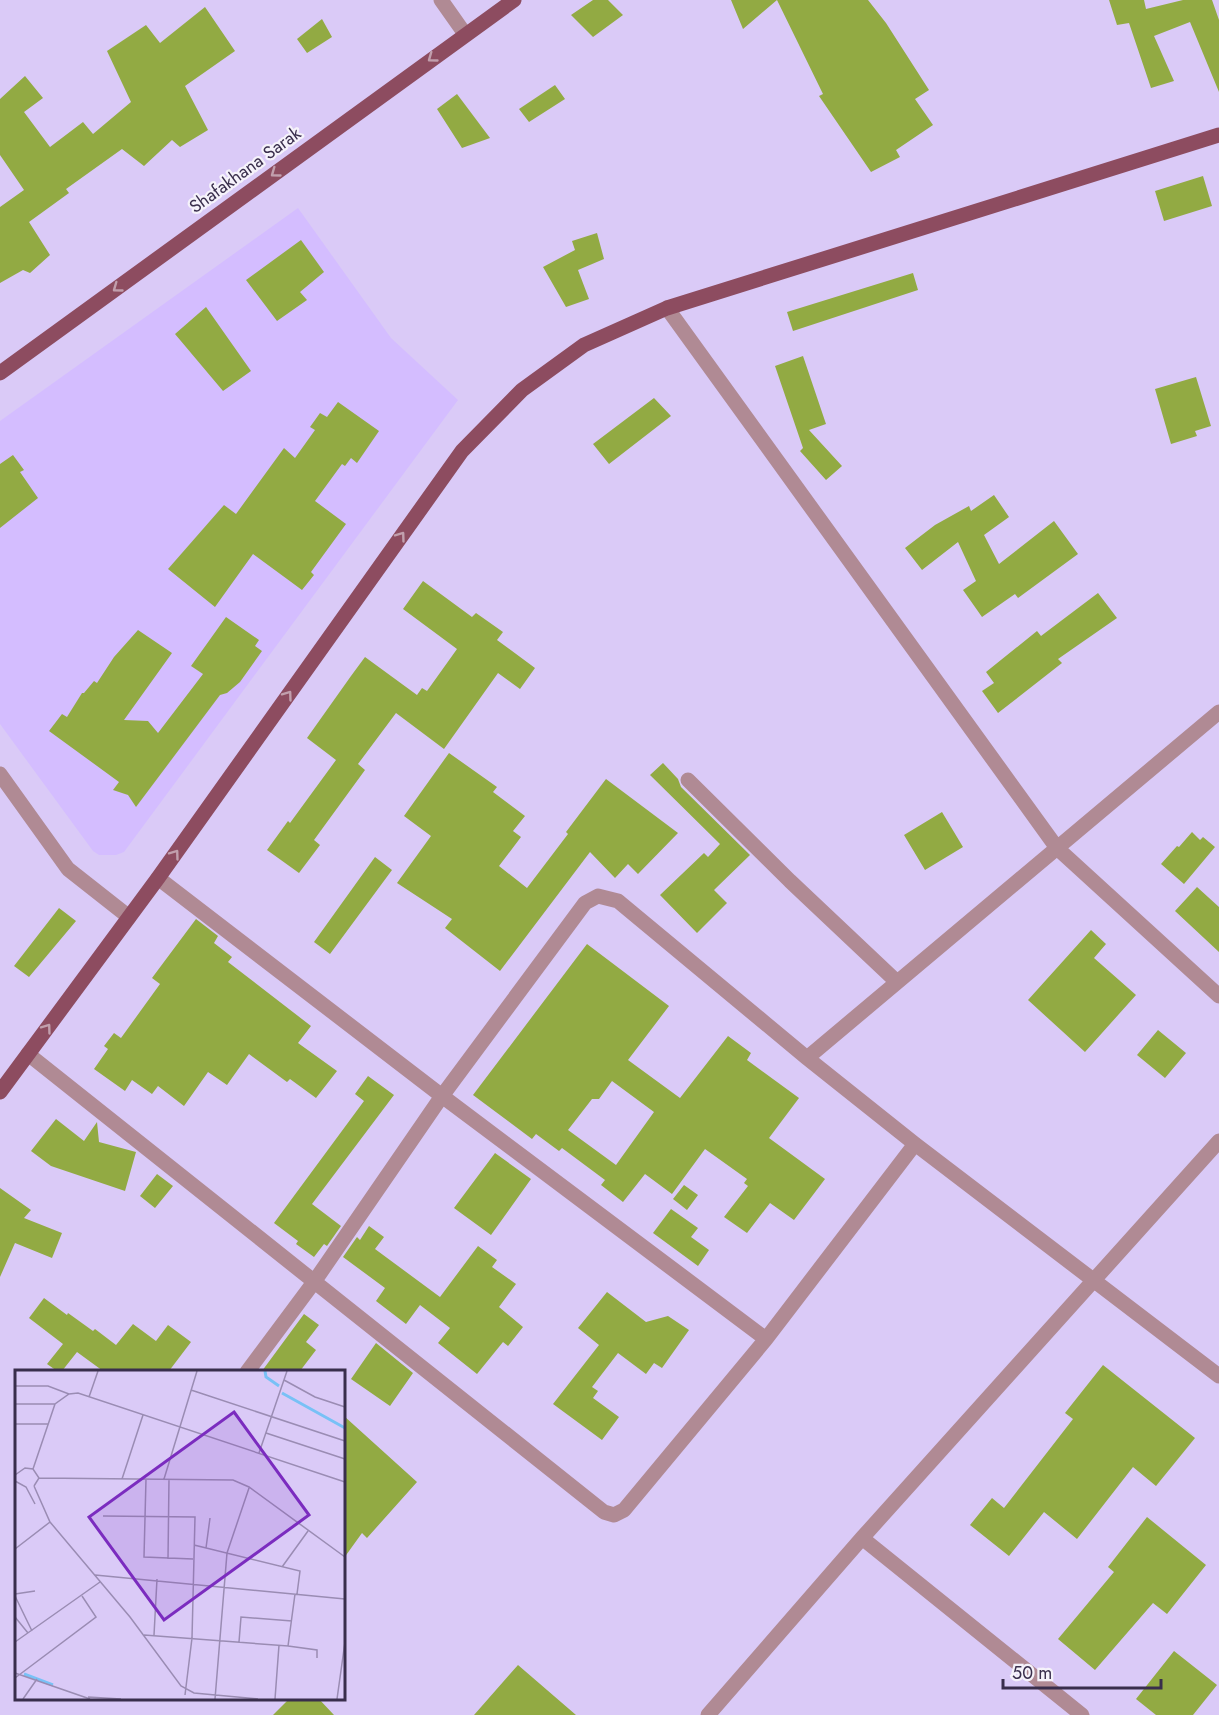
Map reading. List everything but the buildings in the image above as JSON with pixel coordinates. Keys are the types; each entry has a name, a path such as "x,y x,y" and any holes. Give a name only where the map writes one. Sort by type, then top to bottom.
{"main road":[{"name":"Shafakhana Sarak","path":"0,373 514,0"},
{"path":"0,1092 158,878 462,451 522,390 584,345 667,308 1219,135"}],"street":[{"path":"441,0 465,34"},
{"path":"667,308 1057,848 1219,996"},
{"path":"807,1058 1219,712"},
{"path":"0,774 68,869 129,917"},
{"path":"688,780 897,982"},
{"path":"158,878 442,1096 766,1339"},
{"path":"248,1370 314,1282 442,1096 585,903 597,896 618,901 807,1058 915,1144 1219,1376"},
{"path":"28,1054 604,1512 614,1515 624,1510 766,1339 915,1144"},
{"path":"708,1715 862,1538 1219,1141"},
{"path":"862,1538 1082,1715"}],"shaded area":[{"path":"298,208 391,338 458,400 124,852 116,855 99,855 93,851 0,724 0,421"}]}
